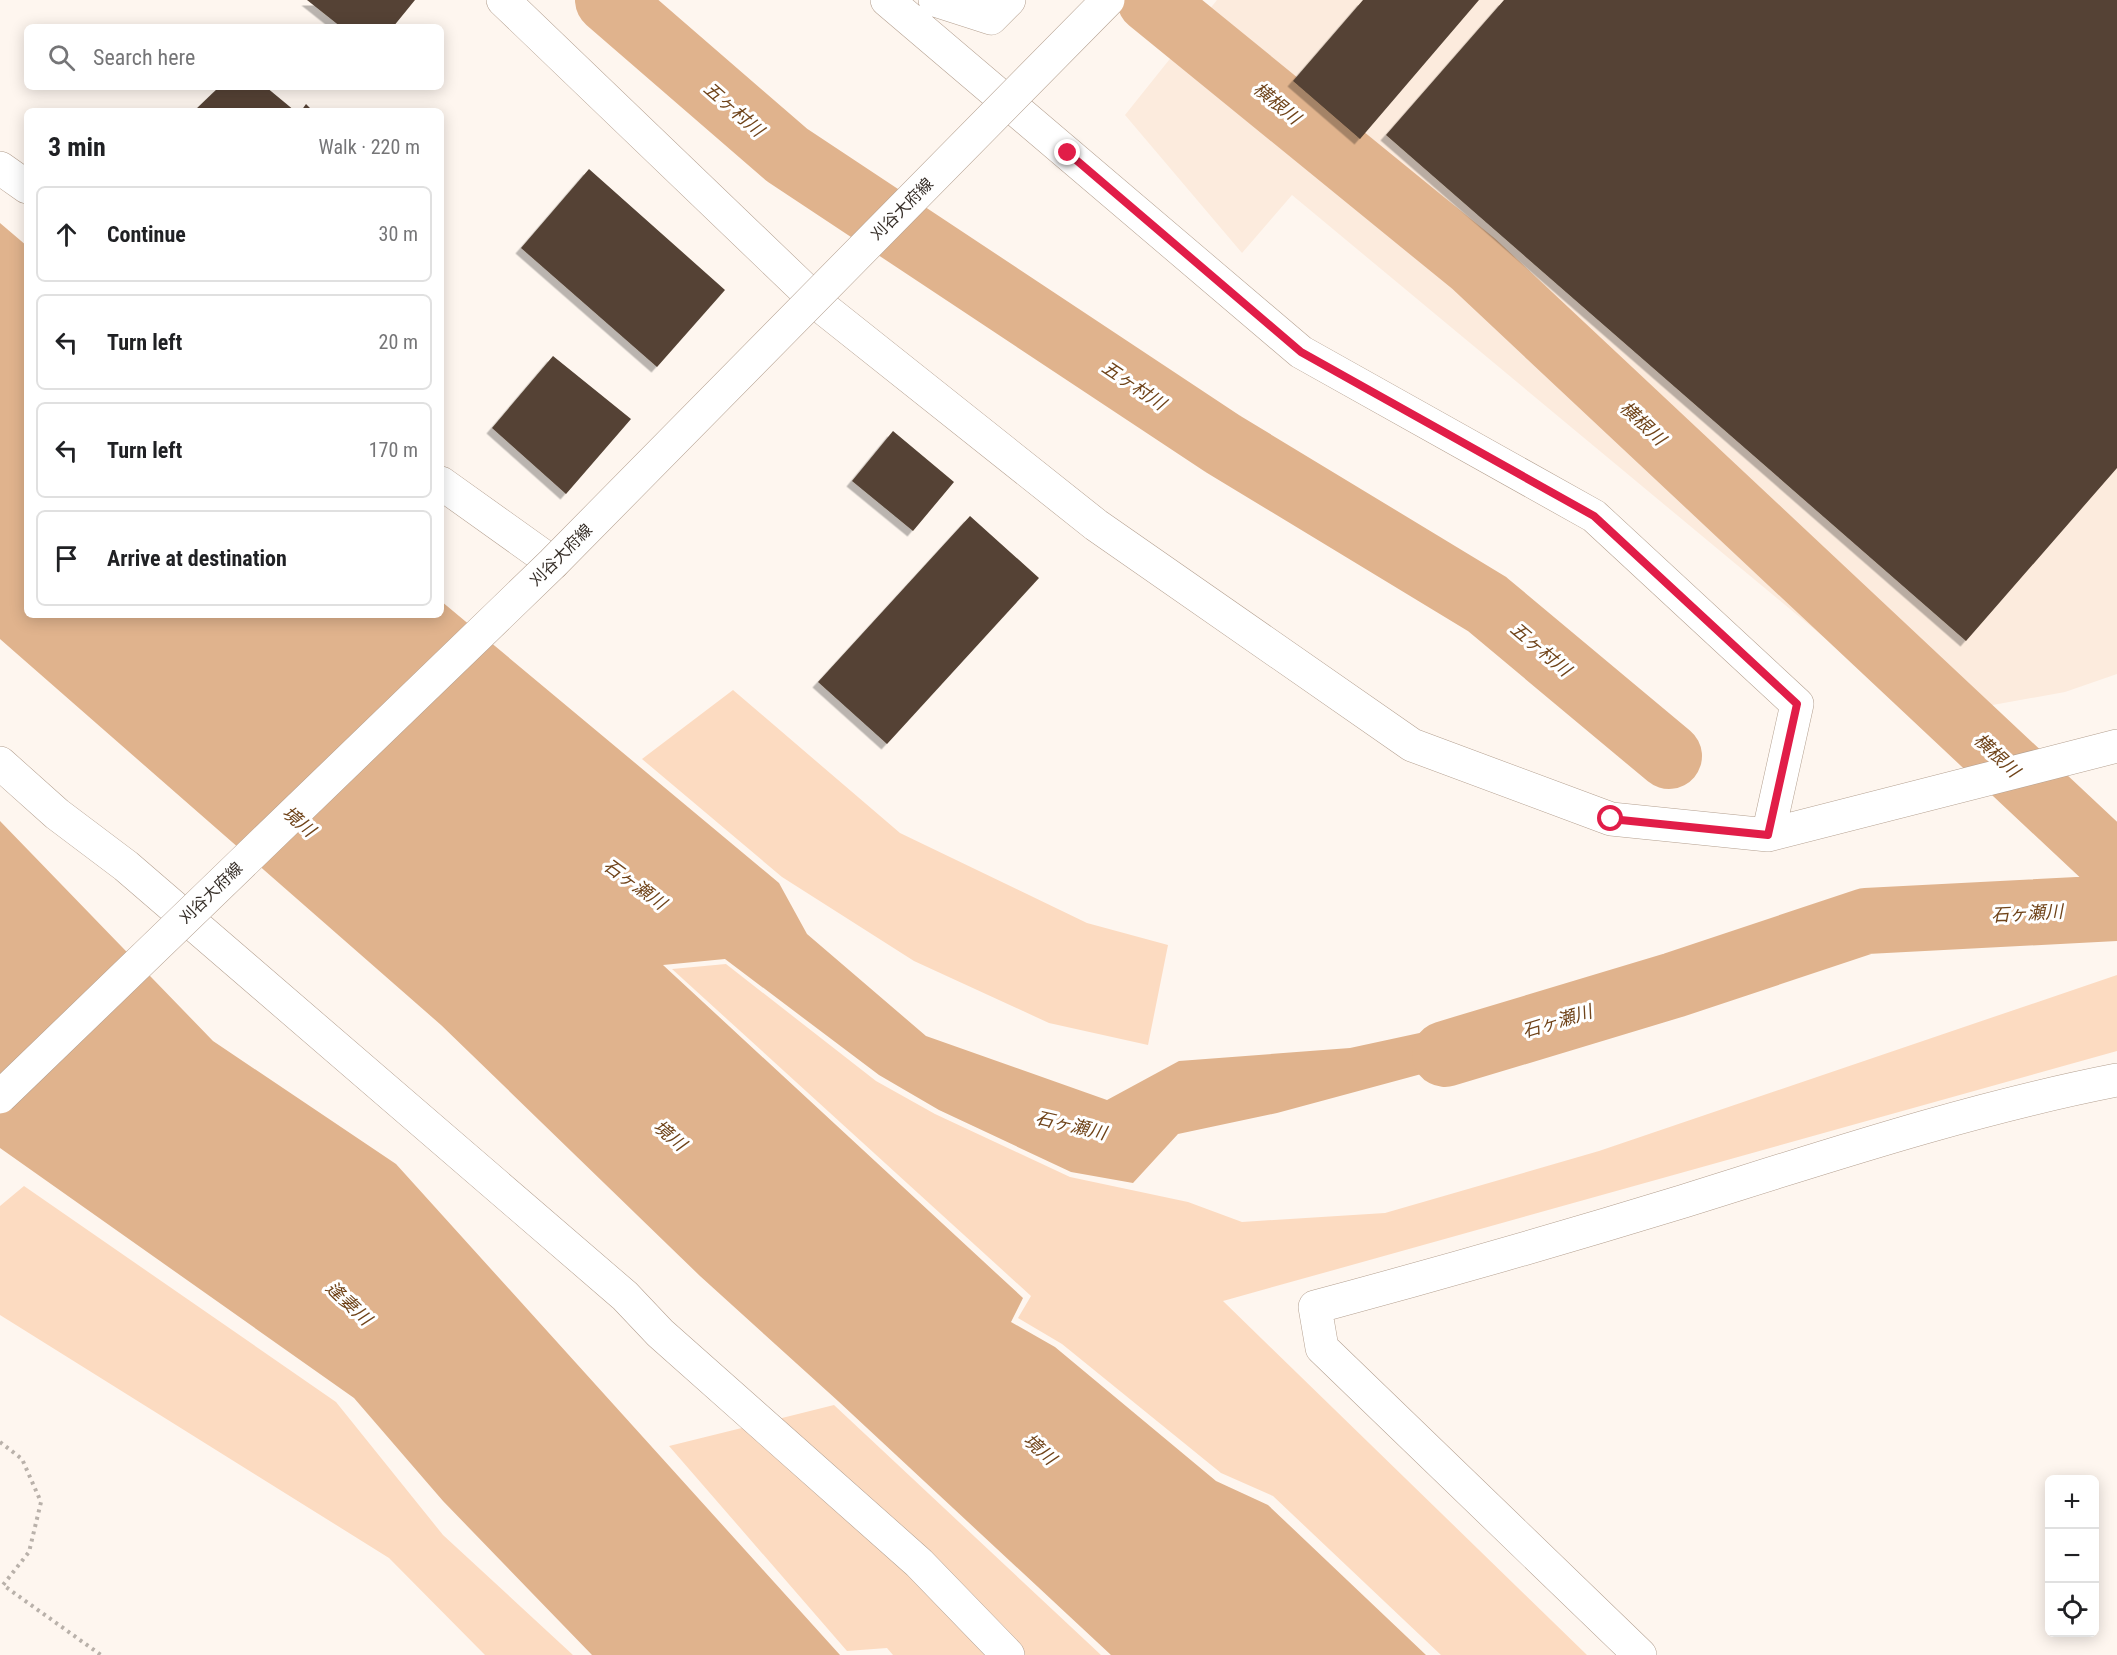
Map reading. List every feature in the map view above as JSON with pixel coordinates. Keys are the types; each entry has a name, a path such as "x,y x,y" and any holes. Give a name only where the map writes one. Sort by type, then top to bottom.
{"street":[{"path":"503,0 827,311 1096,525 1412,745 1611,819 1768,835 2117,746"},
{"path":"887,0 1301,352 1594,516 1797,704 1768,835"},
{"path":"935,0 991,18 1009,0"},
{"name":"刈谷大府線","path":"0,1097 554,563 1108,0"},
{"path":"0,168 24,185"},
{"path":"444,485 554,563"},
{"path":"0,763 57,813 126,866 625,1296 660,1333 919,1563 1008,1655"},
{"path":"1640,1655 1322,1348 1315,1307 1531,1248 1917,1128 2026,1098 2117,1080"}],"path":[{"path":"0,1442 22,1459 41,1502 29,1552 3,1585 101,1655"}],"shaded area":[{"path":"1217,0 2117,0 2117,674 2065,692 1921,718 1292,195 1242,253 1125,115"},
{"path":"733,690 900,833 1087,923 1168,945 1148,1045 1049,1023 914,961 782,877 642,759"},
{"path":"726,964 876,1081 935,1114 1070,1177 1188,1202 1242,1222 1385,1213 1599,1151 2117,975 2117,1051 1223,1301 1587,1655 1441,1655 1273,1496 1221,1473 1062,1344 1018,1318 1031,1296 672,969"},
{"path":"24,1186 336,1402 443,1535 573,1655 485,1655 389,1558 0,1315 0,1206"},
{"path":"834,1405 1101,1655 893,1655 887,1648 847,1651 669,1446"}],"water":[{"name":"境川","path":"0,223 24,243 24,618 444,618 444,604 779,883 807,934 926,1036 1107,1100 1179,1061 1350,1048 1526,1010 1536,1043 1277,1113 1178,1134 1133,1183 1071,1172 939,1110 879,1075 725,959 663,965 1023,1298 1011,1322 1055,1347 1216,1481 1268,1505 1426,1655 1111,1655 700,1276 441,1025 0,639"},
{"name":"逢妻川","path":"0,821 213,1041 396,1164 840,1655 592,1655 443,1501 354,1398 0,1148"}],"building":[{"path":"307,0 415,0 395,24 337,24"},
{"path":"1363,0 1479,0 1360,139 1293,81"},
{"path":"1504,0 2117,0 2117,468 1966,641 1386,135"},
{"path":"216,90 270,90 291,108 197,108"},
{"path":"589,169 725,290 657,367 521,248"},
{"path":"553,356 631,419 566,494 492,428"},
{"path":"893,431 954,482 913,531 852,481"},
{"path":"970,516 1039,578 887,744 818,682"}],"waterway":[{"name":"五ヶ村川","path":"608,0 787,155 1223,444 1487,604 1669,756"},
{"name":"横根川","path":"1150,0 1474,264 2117,867"},
{"name":"石ヶ瀬川","path":"1445,1054 1674,985 1866,921 2117,908"}],"route":[{"path":"1068,153 1301,352 1594,516 1797,704 1768,835 1611,819"}]}
